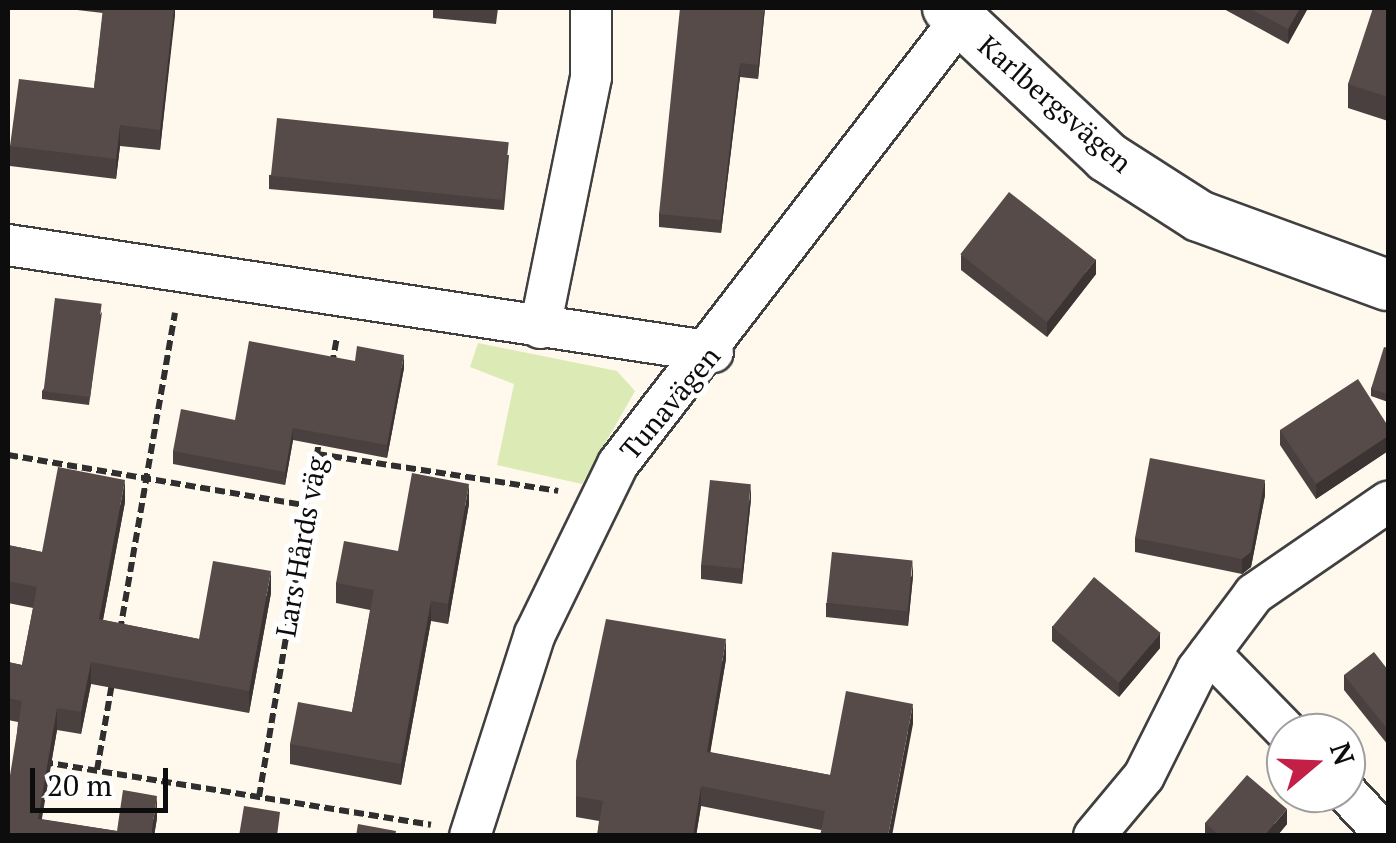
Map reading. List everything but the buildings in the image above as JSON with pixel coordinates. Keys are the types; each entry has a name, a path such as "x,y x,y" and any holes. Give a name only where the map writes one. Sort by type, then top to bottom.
{"street":[{"path":"540,328 591,77 591,8"},
{"name":"Karlbergsvägen","path":"954,14 1107,157 1199,216 1388,285"},
{"name":"Tunavägen","path":"471,834 535,634 618,464 713,352 954,14"},
{"path":"8,246 713,352"},
{"path":"1094,836 1144,776 1210,654 1254,594 1388,502"},
{"path":"1210,654 1268,713"},
{"path":"1366,813 1387,836"}],"path":[{"path":"117,653 182,272"},
{"path":"331,376 344,298"},
{"name":"Lars Hårds väg","path":"259,797 324,415"},
{"path":"8,454 308,506"},
{"path":"317,454 602,497"},
{"path":"97,770 114,672"},
{"path":"25,759 471,834"}],"green space":[{"path":"478,343 617,371 635,391 582,484 497,465 514,384 470,367"}]}
